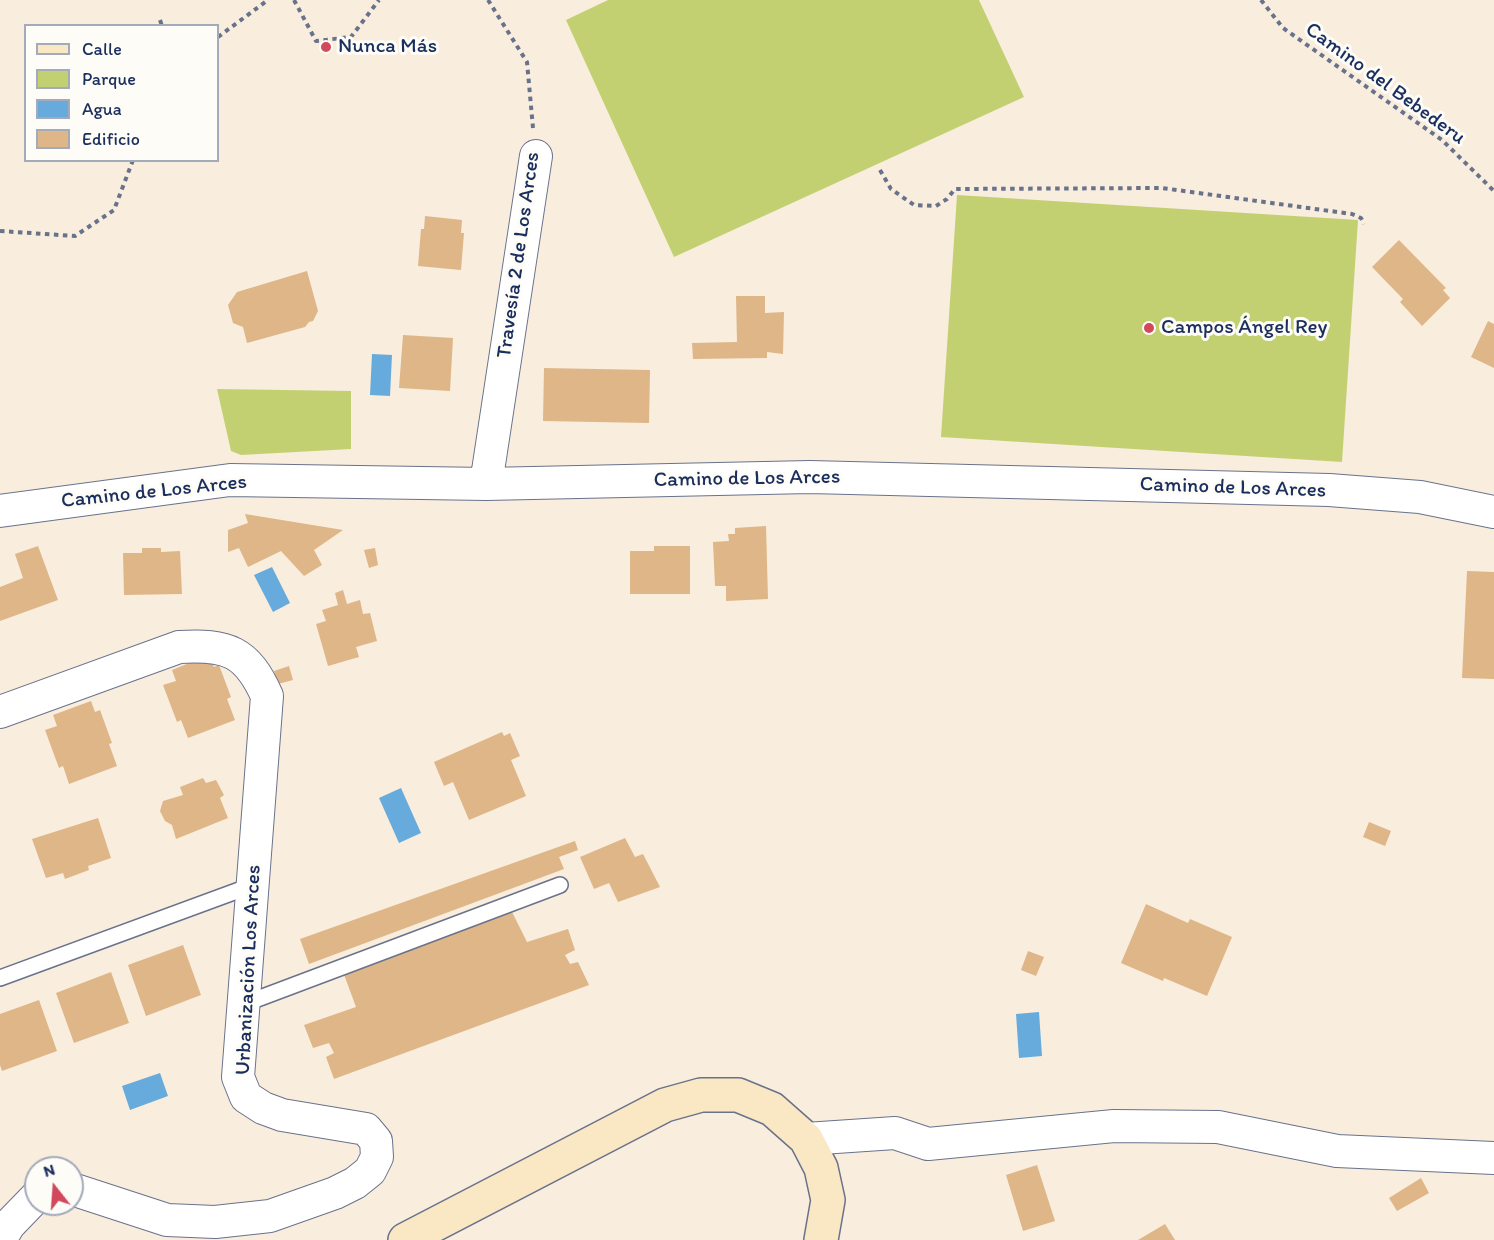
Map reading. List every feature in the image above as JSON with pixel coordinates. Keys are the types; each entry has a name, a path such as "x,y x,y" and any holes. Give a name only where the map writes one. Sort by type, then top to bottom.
{"street":[{"name":"Travesía 2 de Los Arces","path":"486,484 536,156"},
{"name":"Camino de Los Arces","path":"0,511 230,480 486,484 810,477 1329,490 1420,497 1494,512"},
{"name":"Urbanización Los Arces","path":"0,712 179,647 202,645 226,650 245,660 258,676 267,696 238,1077 246,1097 263,1108 282,1115 366,1129 376,1141 377,1157 370,1171 355,1183 335,1193 270,1216 215,1221 167,1220 84,1194"},
{"path":"405,1240 665,1105 701,1095 738,1095 772,1109 806,1139 821,1168 828,1200 821,1240"},
{"path":"806,1139 895,1133 928,1144 1114,1126 1218,1127 1337,1151 1494,1158"},
{"path":"0,1240 9,1225 24,1209"}],"lane":[{"path":"0,978 253,885"},
{"path":"244,1004 560,885"}],"path":[{"path":"219,36 268,0"},
{"path":"294,0 316,41 351,37 379,0"},
{"name":"Travesía 2 de Los Arces","path":"488,0 527,62 536,156"},
{"name":"Camino del Bebederu","path":"1261,0 1283,28 1442,140 1494,191"},
{"path":"0,231 75,236 114,210 132,162"},
{"path":"880,170 891,189 914,205 936,206 947,199 955,189 1161,188 1352,214 1361,218 1364,224"}],"green space":[{"path":"608,0 979,0 1024,97 674,257 566,20"},
{"name":"Campos Ángel Rey","path":"957,195 1358,220 1342,462 941,437"},
{"path":"217,389 351,391 351,449 241,455 231,451"}],"water":[{"path":"372,354 392,355 390,396 370,395"},
{"path":"272,567 290,603 273,612 254,575"},
{"path":"401,788 421,833 399,843 379,798"},
{"path":"1039,1012 1042,1056 1019,1058 1016,1014"},
{"path":"160,1073 168,1096 130,1110 122,1086"}],"building":[{"path":"425,216 462,220 461,233 464,233 461,270 418,266 421,229 424,229"},
{"path":"1399,240 1446,288 1443,290 1450,298 1422,326 1400,302 1403,299 1372,267"},
{"path":"307,271 318,311 313,321 305,327 247,343 243,327 233,323 228,305 237,292"},
{"path":"736,296 765,296 765,313 784,312 783,354 767,352 767,358 693,359 692,343 737,342"},
{"path":"1488,321 1494,324 1494,368 1471,357"},
{"path":"403,335 453,338 450,391 399,388"},
{"path":"544,368 650,370 649,423 543,421"},
{"path":"245,514 343,530 314,550 322,565 304,576 281,551 248,567 239,548 228,552 228,530 248,523"},
{"path":"766,526 768,599 726,601 726,586 715,586 713,542 729,541 728,534 735,534 735,528"},
{"path":"38,546 58,600 0,621 0,587 23,578 15,554"},
{"path":"654,546 690,546 690,594 630,594 630,551 654,551"},
{"path":"142,548 161,548 161,552 180,551 182,594 124,595 123,553 142,553"},
{"path":"375,548 378,565 369,568 364,550"},
{"path":"1467,571 1494,572 1494,679 1462,678"},
{"path":"343,590 347,604 360,600 363,614 370,613 377,641 356,647 359,657 328,666 316,624 326,621 322,610 338,605 335,593"},
{"path":"209,655 214,667 219,665 231,697 227,699 235,720 188,738 181,720 177,722 163,685 176,681 172,670"},
{"path":"289,666 293,680 278,684 274,671"},
{"path":"91,701 95,712 100,710 112,743 109,744 117,766 69,784 63,766 59,768 45,730 57,726 53,715"},
{"path":"502,732 504,736 510,733 520,756 511,760 526,796 469,820 453,782 444,786 434,762"},
{"path":"203,778 206,783 216,780 224,795 220,798 228,818 176,839 172,825 165,821 160,811 163,801 183,795 180,787"},
{"path":"98,818 111,858 88,866 89,870 65,879 63,873 46,878 32,839"},
{"path":"1369,822 1391,831 1385,846 1363,837"},
{"path":"625,838 635,857 643,854 660,887 618,902 609,883 594,889 580,857"},
{"path":"575,841 578,850 559,857 564,869 309,964 300,939"},
{"path":"1146,904 1188,923 1190,919 1232,937 1207,996 1121,963"},
{"path":"510,908 527,942 568,929 575,950 565,955 570,964 578,962 589,985 334,1079 326,1057 334,1053 329,1043 313,1048 304,1025 356,1007 342,969"},
{"path":"183,945 201,995 146,1016 128,965"},
{"path":"1028,951 1044,957 1036,976 1021,970"},
{"path":"111,972 129,1023 74,1043 56,993"},
{"path":"39,1000 57,1051 2,1071 0,1014"},
{"path":"1037,1165 1055,1221 1023,1231 1006,1175"},
{"path":"1421,1178 1429,1193 1397,1211 1389,1198"},
{"path":"1165,1224 1175,1240 1138,1240"}],"place":[{"name":"Nunca Más","path":"326,47"},
{"name":"Campos Ángel Rey","path":"1149,328"}]}
